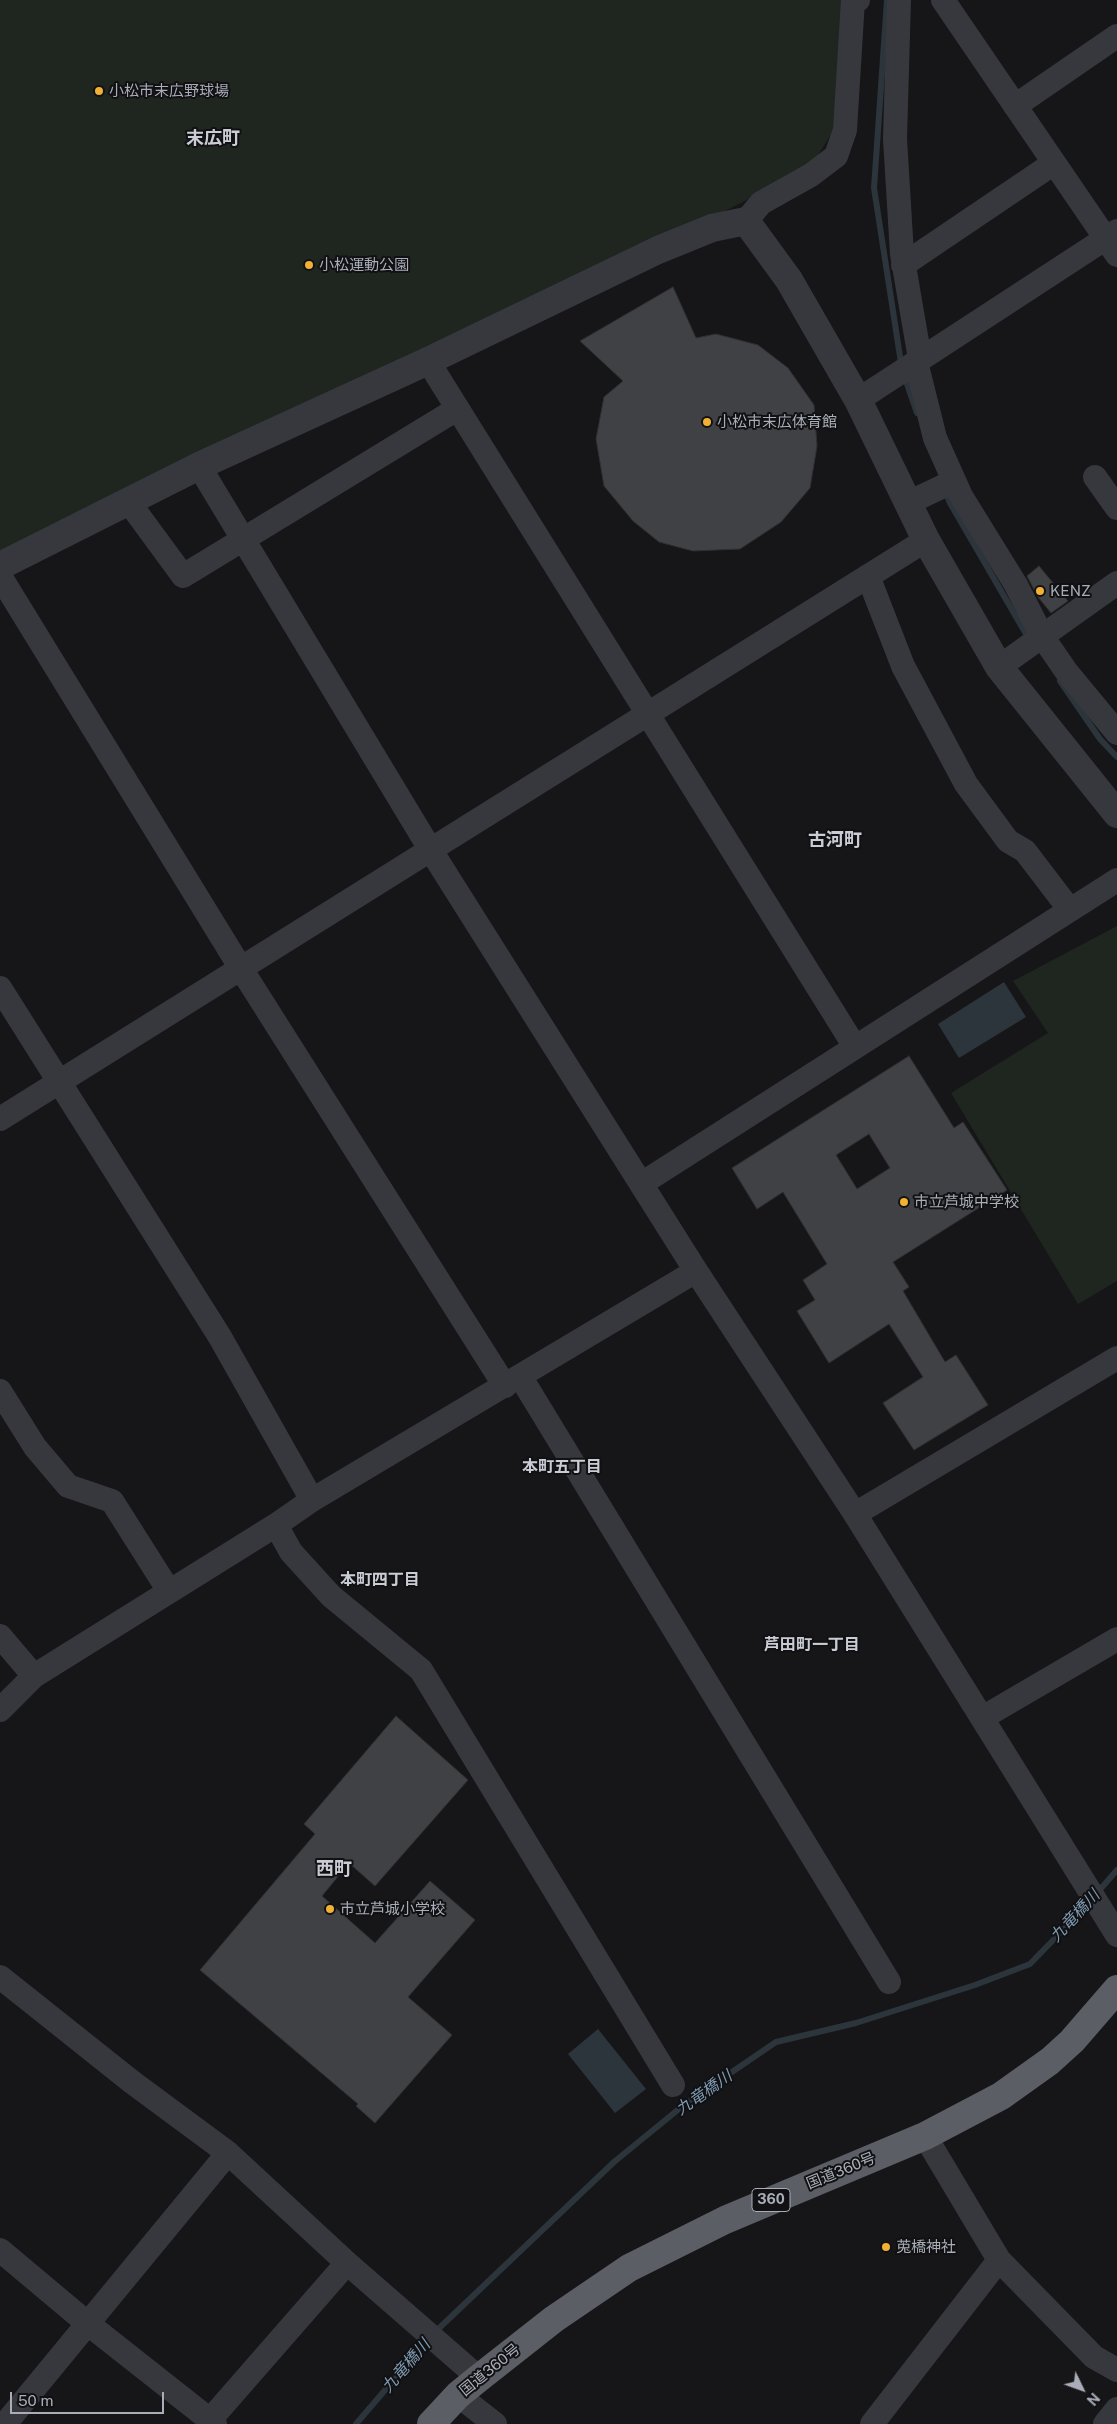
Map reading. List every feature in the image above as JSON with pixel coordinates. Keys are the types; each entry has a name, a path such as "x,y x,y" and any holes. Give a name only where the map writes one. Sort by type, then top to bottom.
{"highway":[{"name":"国道360号","path":"431,2424 458,2395 479,2378 554,2319 629,2268 725,2220 925,2136 1001,2096 1050,2061 1072,2041 1117,1989"}],"street":[{"path":"0,566 200,466 428,361 658,250 712,228 746,221 761,203 811,175 836,156 845,130 853,0 858,0"},
{"path":"900,0 895,139 903,265 918,361 935,438 953,481 981,532 1016,585 1042,636 1066,671 1117,733"},
{"path":"858,400 918,361 1113,242 1054,163 943,0"},
{"path":"1015,106 1117,36"},
{"path":"903,265 1054,163"},
{"path":"746,221 789,280 858,400 919,497 926,540 999,667 1117,814"},
{"path":"428,361 456,409 855,1047"},
{"path":"128,501 183,576 456,409"},
{"path":"200,466 430,849 696,1271 855,1514 1117,1935"},
{"path":"1095,477 1117,508"},
{"path":"919,497 953,481"},
{"path":"0,1119 240,967 926,540"},
{"path":"0,576 240,967 513,1381 890,1982"},
{"path":"868,576 903,666 966,784 1008,841 1025,851 1070,910"},
{"path":"999,667 1117,583"},
{"path":"641,1184 1117,880"},
{"path":"0,988 220,1338 312,1500"},
{"path":"0,1710 34,1676 276,1525 312,1500 696,1271"},
{"path":"855,1514 1117,1358"},
{"path":"0,1391 35,1447 68,1486 112,1501 170,1591"},
{"path":"276,1525 291,1552 332,1596 421,1670 673,2085"},
{"path":"0,1636 34,1676"},
{"path":"982,1718 1117,1639"},
{"path":"0,1978 132,2082 228,2153 347,2263 479,2378"},
{"path":"925,2136 999,2260 1094,2357 1117,2370"},
{"path":"5,2424 228,2153"},
{"path":"0,2250 87,2323 212,2422 347,2263"},
{"path":"872,2424 999,2260"},
{"path":"458,2395 495,2424"},
{"path":"1106,2424 1117,2409"}],"shaded area":[{"name":"小松運動公園","path":"0,0 843,0 835,128 810,168 428,361 0,566"},
{"path":"1117,926 1117,1281 1078,1304 951,1093 1048,1033 1013,981"},
{"path":"1004,982 1026,1017 959,1058 938,1024"},
{"path":"598,2029 646,2089 615,2113 568,2054"}],"building":[{"name":"小松市末広体育館","path":"673,287 696,338 716,334 758,345 788,368 814,405 817,446 810,488 781,522 740,549 693,551 659,542 633,521 604,486 596,439 604,397 623,381 580,341"},
{"name":"KENZ","path":"1039,566 1068,601 1051,613 1038,597 1027,576"},
{"path":"909,1056 954,1128 963,1122 1007,1190 893,1262 909,1287 903,1291 945,1362 956,1355 988,1405 914,1450 883,1403 923,1377 889,1324 829,1363 797,1311 815,1300 803,1280 827,1264 783,1192 757,1209 732,1168","holes":["869,1134 890,1168 857,1189 836,1155"]},
{"path":"396,1716 468,1780 375,1886 349,1863 322,1896 375,1943 430,1881 475,1920 408,1997 452,2035 375,2123 356,2106 358,2104 200,1970 315,1834 304,1824"}],"waterway":[{"path":"887,0 874,188 901,363"},
{"path":"906,381 917,413"},
{"path":"945,491 950,503 1026,634"},
{"path":"1060,681 1100,739 1117,757"},
{"name":"九竜橋川","path":"1097,1893 1117,1870"},
{"name":"九竜橋川","path":"435,2332 614,2162 685,2104 776,2042 856,2023 975,1985 1030,1964 1091,1901"},
{"name":"九竜橋川","path":"356,2424 428,2340"}],"place":[{"name":"小松市末広野球場","path":"99,91"},
{"name":"小松運動公園","path":"309,265"},
{"name":"小松市末広体育館","path":"707,422"},
{"name":"KENZ","path":"1040,591"},
{"name":"市立芦城中学校","path":"904,1202"},
{"name":"市立芦城小学校","path":"330,1909"},
{"name":"莵橋神社","path":"886,2247"}],"district":[{"name":"末広町","path":"213,138"},
{"name":"古河町","path":"835,840"},
{"name":"本町五丁目","path":"562,1467"},
{"name":"本町四丁目","path":"380,1580"},
{"name":"芦田町一丁目","path":"812,1645"},
{"name":"西町","path":"334,1869"}]}
